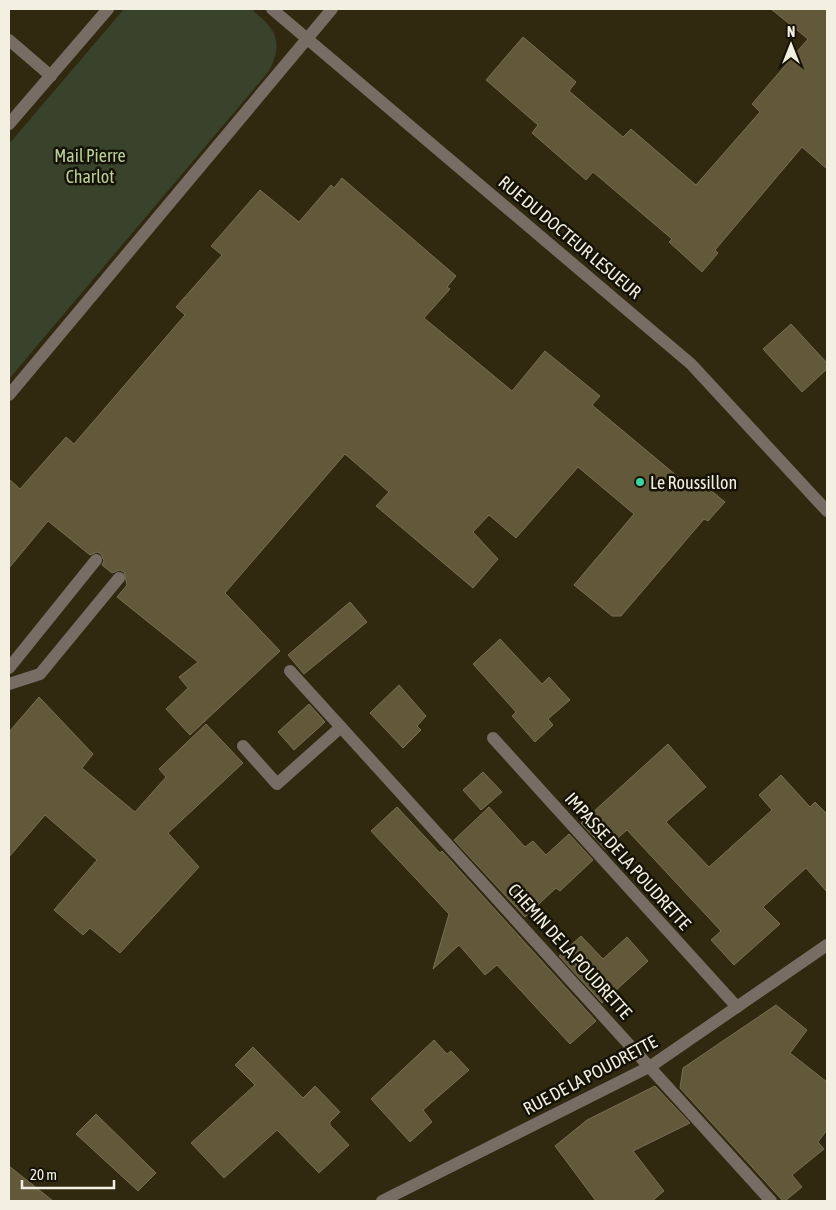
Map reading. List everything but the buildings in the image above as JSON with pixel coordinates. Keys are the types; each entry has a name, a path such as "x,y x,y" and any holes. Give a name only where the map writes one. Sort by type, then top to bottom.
{"street":[{"path":"9,124 108,9"},
{"name":"RUE DU DOCTEUR LESUEUR","path":"272,9 691,364 827,511"},
{"path":"9,395 332,9"},
{"path":"9,40 51,76"},
{"path":"9,668 96,560"},
{"path":"9,684 40,674 119,578"},
{"name":"CHEMIN DE LA POUDRETTE","path":"290,671 651,1066 771,1201"},
{"path":"243,746 277,784 341,727"},
{"name":"IMPASSE DE LA POUDRETTE","path":"493,738 737,1007"},
{"name":"RUE DE LA POUDRETTE","path":"382,1201 651,1066 827,945"}],"green space":[{"name":"Mail Pierre Charlot","path":"124,9 251,9 272,29 276,43 274,61 269,71 9,379 9,144"}],"place":[{"name":"Le Roussillon","path":"640,482"}]}
